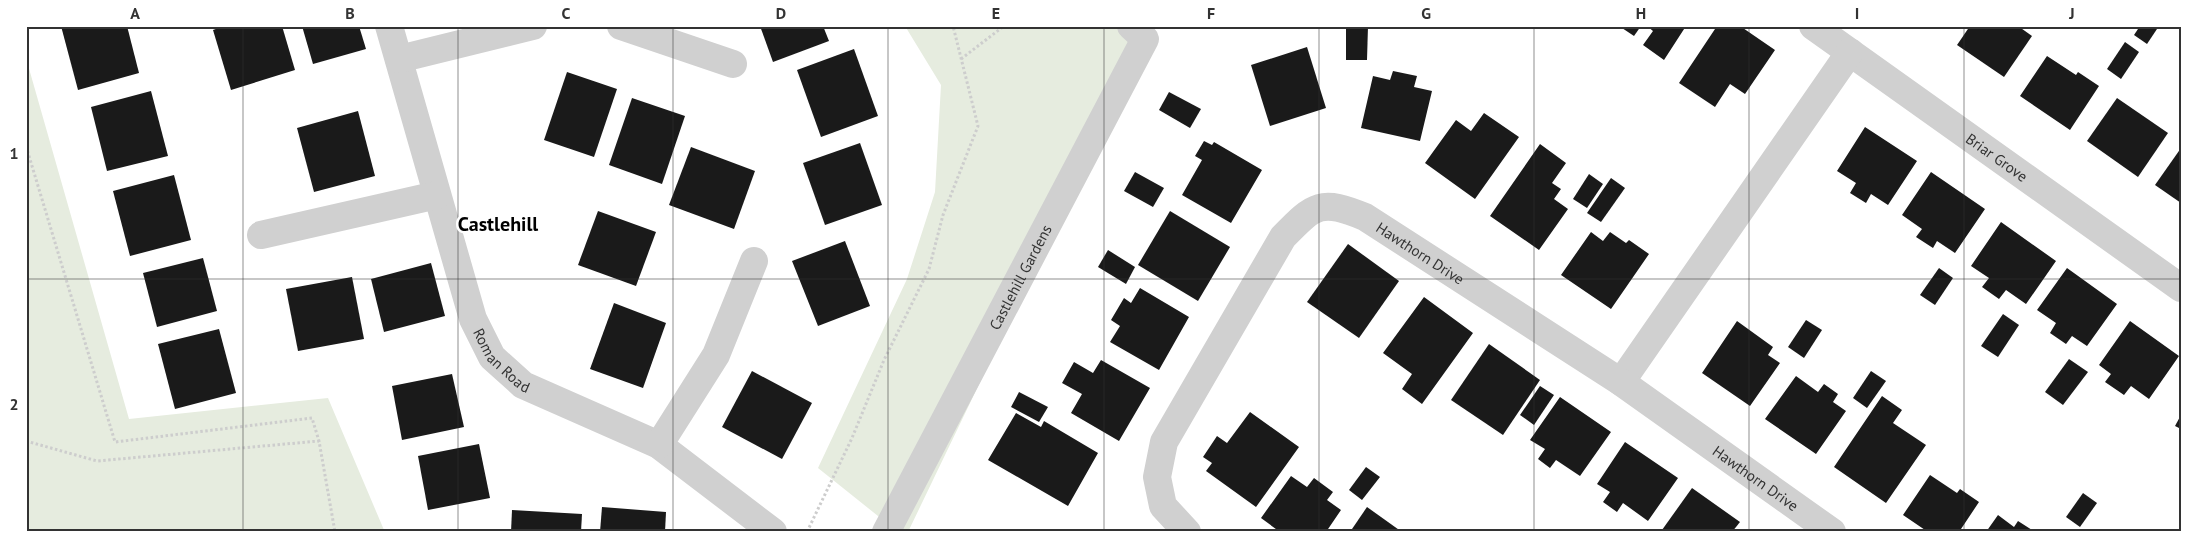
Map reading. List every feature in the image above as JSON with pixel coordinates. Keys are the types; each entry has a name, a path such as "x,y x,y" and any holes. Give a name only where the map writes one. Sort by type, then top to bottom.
{"street":[{"name":"Roman Road","path":"389,26 473,319 492,357 523,385 659,445 773,532"},
{"path":"399,59 534,26"},
{"path":"621,26 733,64"},
{"name":"Castlehill Gardens","path":"886,532 1145,39 1131,26"},
{"name":"Briar Grove","path":"1814,26 2181,288"},
{"path":"1621,382 1850,52"},
{"path":"261,236 437,195"},
{"name":"Hawthorn Drive","path":"1187,532 1163,506 1157,478 1164,442 1283,237 1304,216 1324,206 1345,209 1365,217 1621,382 1832,532"},
{"path":"659,445 716,355 754,261"}],"path":[{"path":"807,532 852,438 884,360 929,269 943,215 978,126 953,26"},
{"path":"961,59 1004,26"},
{"path":"26,146 115,442 312,418 319,441 335,532"},
{"path":"26,441 97,460 319,441"}],"shaded area":[{"path":"905,26 1131,26 1145,39 908,532 898,532 818,468 907,279 935,192 941,85"},
{"path":"26,58 129,419 328,398 384,530 394,532 26,532"}],"building":[{"path":"61,26 127,26 139,73 78,90"},
{"path":"224,26 282,26 295,70 231,90 213,30"},
{"path":"302,26 359,26 366,49 313,64"},
{"path":"760,26 823,26 829,41 773,62"},
{"path":"1346,26 1368,26 1367,60 1346,60"},
{"path":"1619,26 1641,26 1634,36"},
{"path":"1647,26 1686,26 1664,60 1643,45 1653,31"},
{"path":"1717,26 1740,26 1775,50 1745,94 1730,84 1715,107 1679,83"},
{"path":"1970,26 2018,26 2032,36 2004,77 1957,45"},
{"path":"2140,26 2159,26 2147,44 2134,35"},
{"path":"2125,42 2139,52 2121,79 2107,69"},
{"path":"1307,47 1326,108 1270,126 1251,65"},
{"path":"854,49 878,116 821,137 797,70"},
{"path":"2047,56 2076,75 2078,72 2099,86 2070,130 2020,96"},
{"path":"1393,71 1417,76 1414,87 1432,91 1420,141 1361,128 1373,76 1390,80"},
{"path":"567,72 617,89 594,157 544,140"},
{"path":"151,91 168,156 107,171 91,107"},
{"path":"1169,92 1201,109 1190,128 1159,110"},
{"path":"632,98 685,116 662,184 609,165"},
{"path":"2117,98 2168,133 2138,177 2087,141"},
{"path":"358,111 375,176 314,192 297,128"},
{"path":"1484,113 1519,137 1475,199 1425,163 1456,120 1471,131"},
{"path":"1865,127 1917,161 1888,205 1871,194 1866,203 1850,193 1856,183 1837,171"},
{"path":"1204,141 1212,145 1214,142 1262,170 1231,223 1182,195 1202,160 1195,156"},
{"path":"860,143 882,205 825,225 803,163"},
{"path":"1540,144 1566,163 1552,183 1561,189 1554,199 1568,209 1539,250 1490,216"},
{"path":"691,147 755,171 734,229 669,205"},
{"path":"2181,148 2181,203 2155,185"},
{"path":"1135,172 1164,188 1153,207 1124,191"},
{"path":"1931,172 1985,209 1955,253 1937,241 1933,248 1916,237 1922,229 1902,215"},
{"path":"1589,174 1603,184 1587,208 1573,199"},
{"path":"174,175 191,240 130,256 113,191"},
{"path":"1611,178 1625,188 1601,222 1587,213"},
{"path":"598,211 656,232 636,286 578,265"},
{"path":"1170,211 1230,247 1198,301 1138,265"},
{"path":"2001,222 2056,261 2026,304 2006,290 1999,299 1982,287 1989,278 1971,266"},
{"path":"1591,232 1603,241 1610,232 1626,243 1629,240 1649,254 1611,309 1561,275"},
{"path":"845,241 870,306 818,326 792,261"},
{"path":"1348,244 1399,281 1359,338 1307,302"},
{"path":"1108,250 1135,267 1126,284 1098,267"},
{"path":"203,258 217,311 157,327 143,273"},
{"path":"431,263 445,316 384,332 371,279"},
{"path":"1939,268 1953,278 1935,305 1920,295"},
{"path":"2067,268 2117,304 2087,346 2072,336 2066,344 2050,333 2056,323 2037,310"},
{"path":"352,277 364,339 298,351 286,289"},
{"path":"1140,288 1189,317 1159,370 1110,342 1120,326 1111,320 1124,298 1131,303"},
{"path":"1424,297 1473,333 1422,404 1402,389 1412,374 1383,353"},
{"path":"614,303 666,323 643,388 590,369"},
{"path":"2003,314 2019,325 1998,357 1981,346"},
{"path":"1806,320 1822,330 1804,358 1788,347"},
{"path":"1737,321 1773,347 1768,355 1780,363 1750,406 1702,373"},
{"path":"2130,321 2179,356 2149,399 2131,386 2124,395 2105,382 2111,374 2099,365"},
{"path":"219,329 236,393 175,409 158,344"},
{"path":"1489,344 1540,380 1503,435 1451,400"},
{"path":"2069,359 2088,372 2063,405 2045,392"},
{"path":"1101,360 1150,388 1119,441 1071,413 1082,394 1062,383 1074,362 1093,373"},
{"path":"752,371 812,403 782,459 722,427"},
{"path":"1871,371 1886,381 1867,408 1853,398"},
{"path":"452,374 464,427 402,440 392,386"},
{"path":"1796,376 1818,392 1824,384 1838,394 1833,402 1846,411 1816,454 1765,419"},
{"path":"1540,386 1554,395 1534,425 1520,415"},
{"path":"1019,392 1048,407 1039,422 1011,407"},
{"path":"1882,396 1902,410 1893,423 1926,445 1886,503 1834,467"},
{"path":"1560,397 1611,432 1580,476 1556,460 1550,468 1538,459 1545,449 1530,440"},
{"path":"1250,412 1299,447 1256,507 1206,471 1212,463 1203,457 1217,436 1227,443"},
{"path":"1016,413 1041,427 1044,421 1098,453 1068,506 988,460"},
{"path":"2181,415 2181,429 2175,426"},
{"path":"1625,442 1678,478 1648,521 1623,503 1617,512 1603,502 1610,492 1597,484"},
{"path":"479,444 490,498 428,510 418,456"},
{"path":"1366,467 1380,477 1362,500 1349,490"},
{"path":"1930,475 1957,493 1960,489 1979,502 1959,532 1928,532 1903,515"},
{"path":"1291,476 1307,487 1314,478 1333,492 1327,500 1341,510 1326,532 1280,532 1261,518"},
{"path":"1692,488 1740,522 1732,532 1662,530"},
{"path":"2083,493 2097,503 2080,527 2066,517"},
{"path":"602,507 666,512 665,532 600,532"},
{"path":"1367,507 1402,532 1350,532"},
{"path":"512,510 582,514 581,532 511,532"},
{"path":"1998,515 2014,527 2018,521 2035,532 1986,532"}],"district":[{"name":"Castlehill","path":"498,224"}]}
